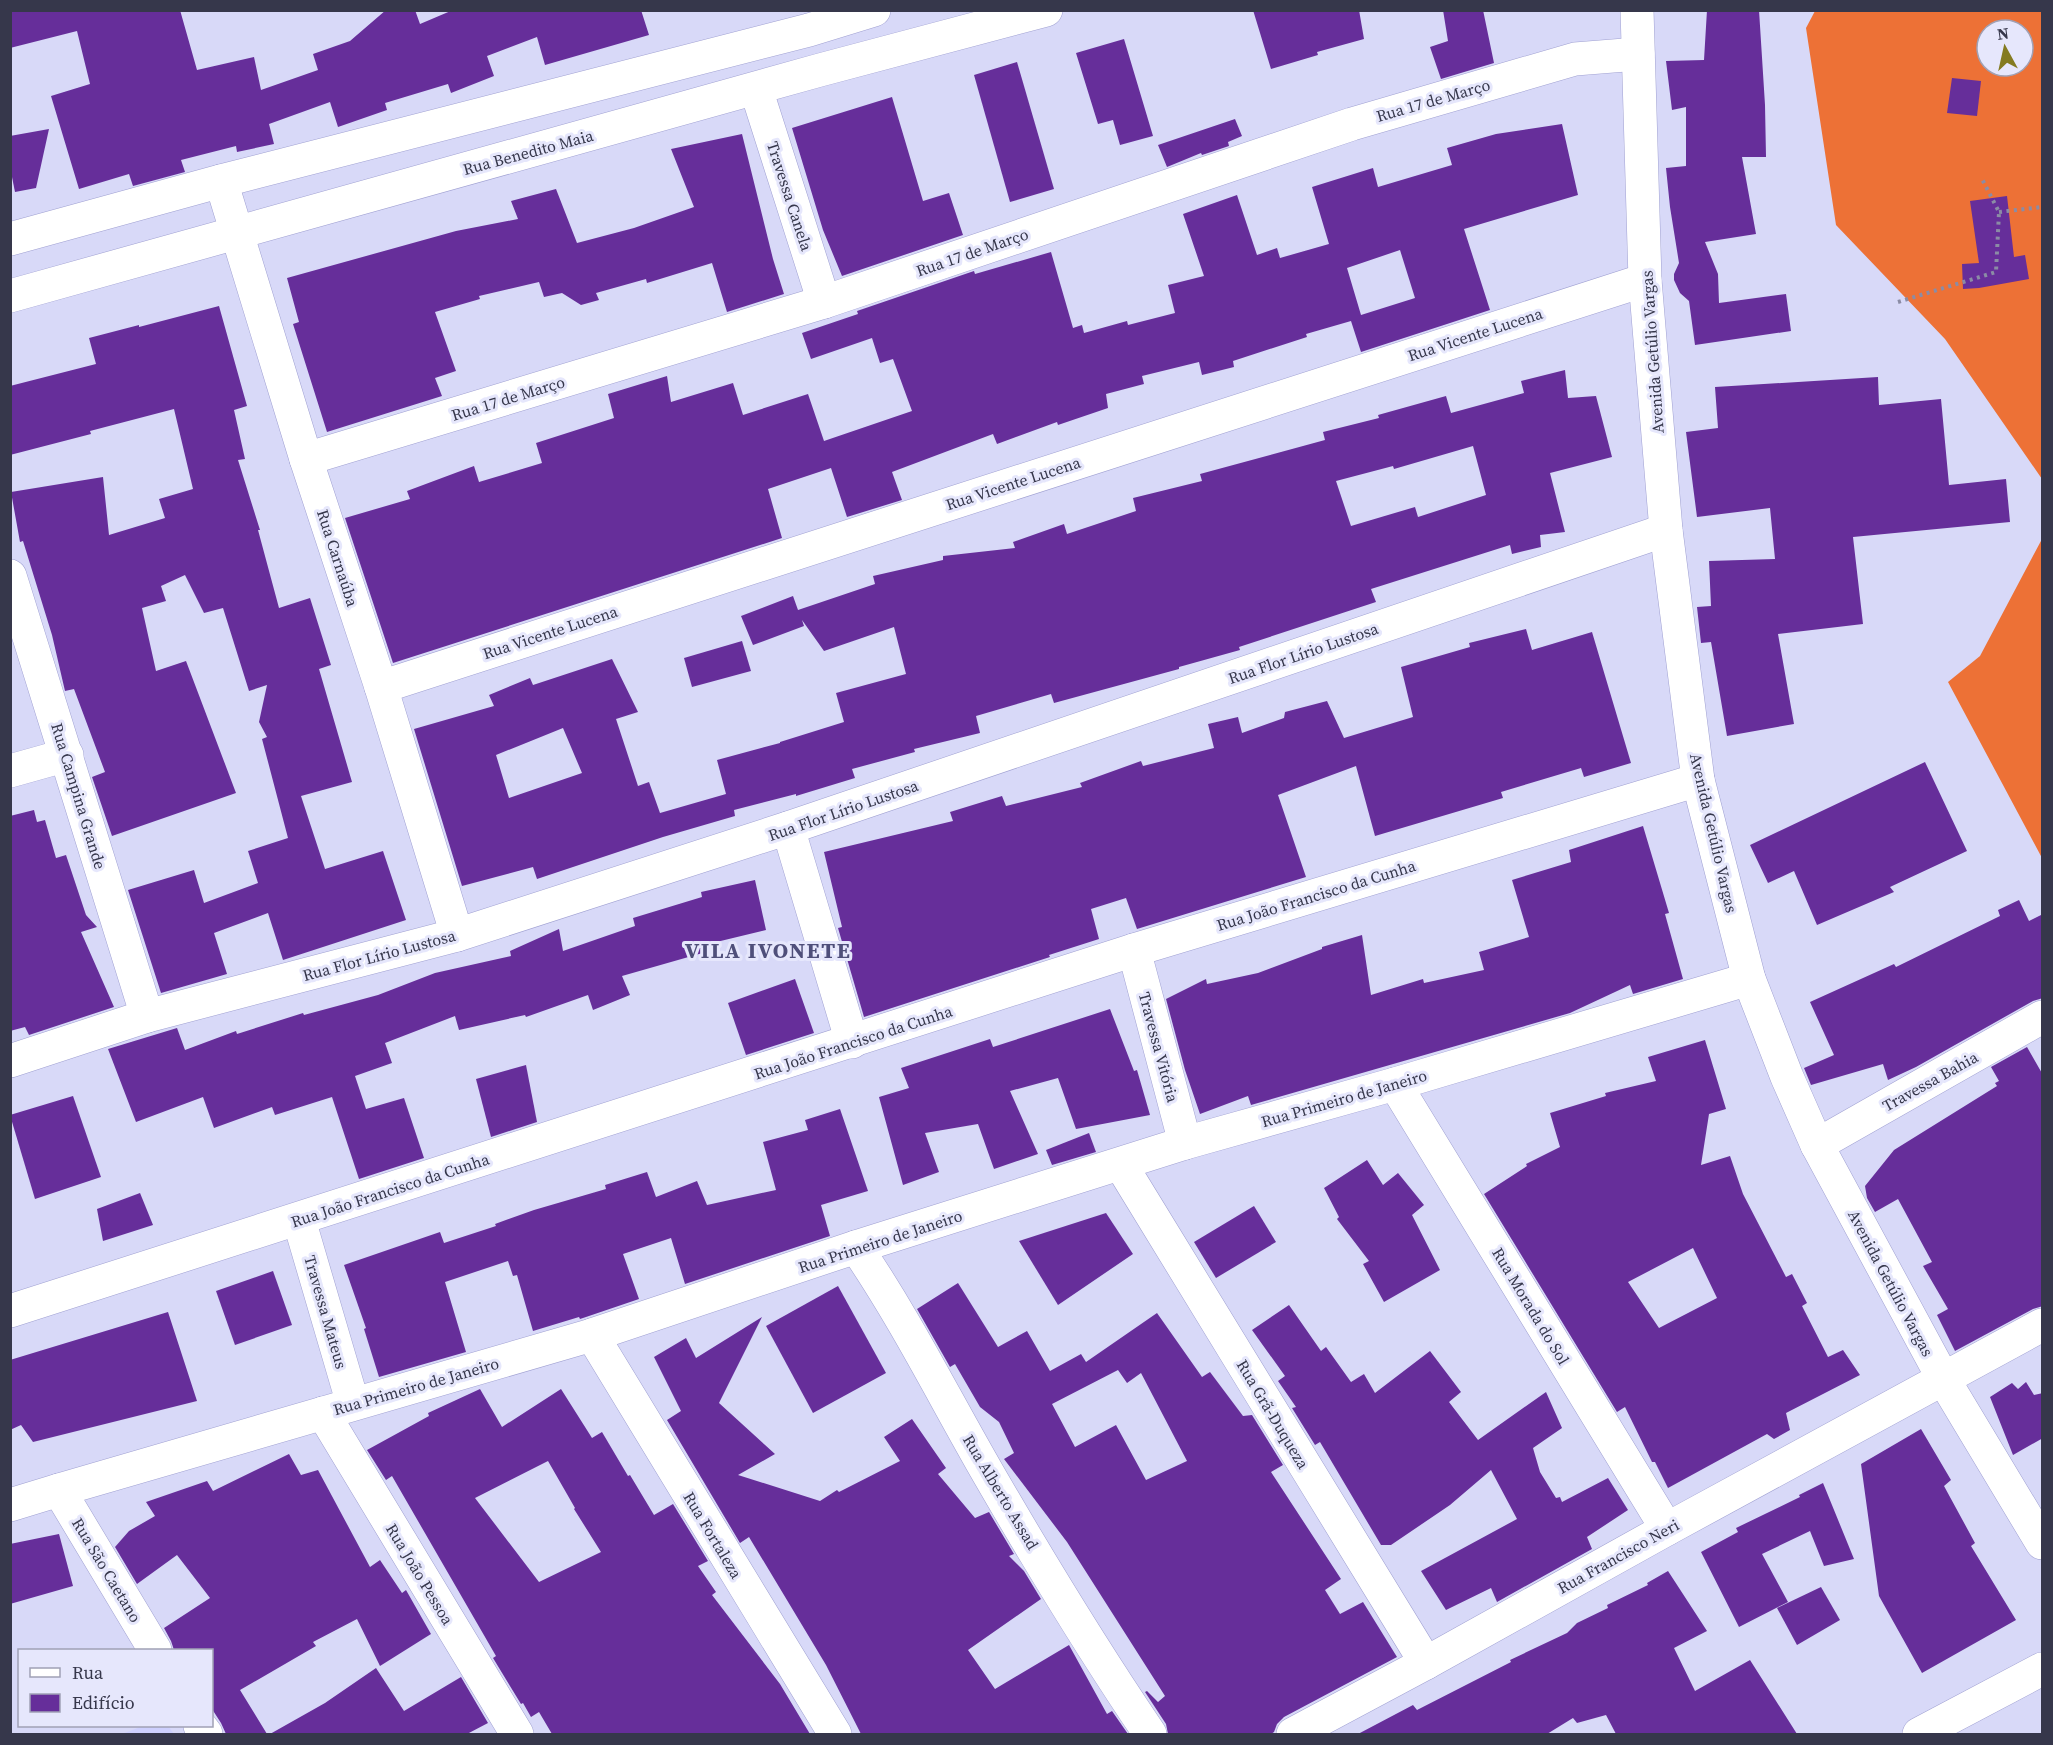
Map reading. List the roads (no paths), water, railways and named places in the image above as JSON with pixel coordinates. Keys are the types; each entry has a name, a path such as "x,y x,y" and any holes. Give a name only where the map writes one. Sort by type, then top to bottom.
{"street":[{"path":"10,239 805,20 874,10"},
{"name":"Rua Benedito Maia","path":"10,296 820,70 1046,10"},
{"name":"Avenida Getúlio Vargas","path":"1638,12 1645,279 1666,530 1698,780 1749,979 1787,1077 1817,1144 1944,1380 2043,1543"},
{"path":"805,20 820,70"},
{"name":"Rua 17 de Março","path":"306,459 824,302 1352,124 1575,59 1638,54"},
{"name":"Travessa Canela","path":"756,89 824,302"},
{"name":"Rua Carnaúba","path":"221,181 306,459 381,687 457,934"},
{"name":"Rua Vicente Lucena","path":"381,687 1645,279"},
{"name":"Rua Flor Lírio Lustosa","path":"10,1061 147,1016 457,934 788,828 1666,530"},
{"name":"Rua Campina Grande","path":"10,576 147,1016"},
{"path":"10,771 67,755"},
{"name":"Rua João Francisco da Cunha","path":"10,1311 1134,950 1698,780"},
{"path":"788,828 852,1042"},
{"name":"Travessa Vitória","path":"1134,950 1185,1143"},
{"name":"Rua Primeiro de Janeiro","path":"10,1505 592,1335 856,1247 1185,1143 1395,1084 1749,979"},
{"name":"Travessa Bahia","path":"1817,1144 2043,1017"},
{"name":"Rua Morada do Sol","path":"1395,1084 1667,1528"},
{"name":"Rua Grã-Duqueza","path":"1121,1165 1426,1663"},
{"name":"Travessa Mateus","path":"299,1220 338,1408"},
{"name":"Rua Alberto Assad","path":"856,1247 884,1288 990,1476 1119,1688 1150,1734"},
{"name":"Rua Francisco Neri","path":"1293,1734 2043,1325"},
{"name":"Rua Fortaleza","path":"592,1335 835,1734"},
{"name":"Rua João Pessoa","path":"338,1408 517,1734"},
{"name":"Rua São Caetano","path":"59,1490 154,1649"},
{"path":"1919,1734 2043,1669"}],"district":[{"name":"VILA IVONETE","path":"768,950"}]}
